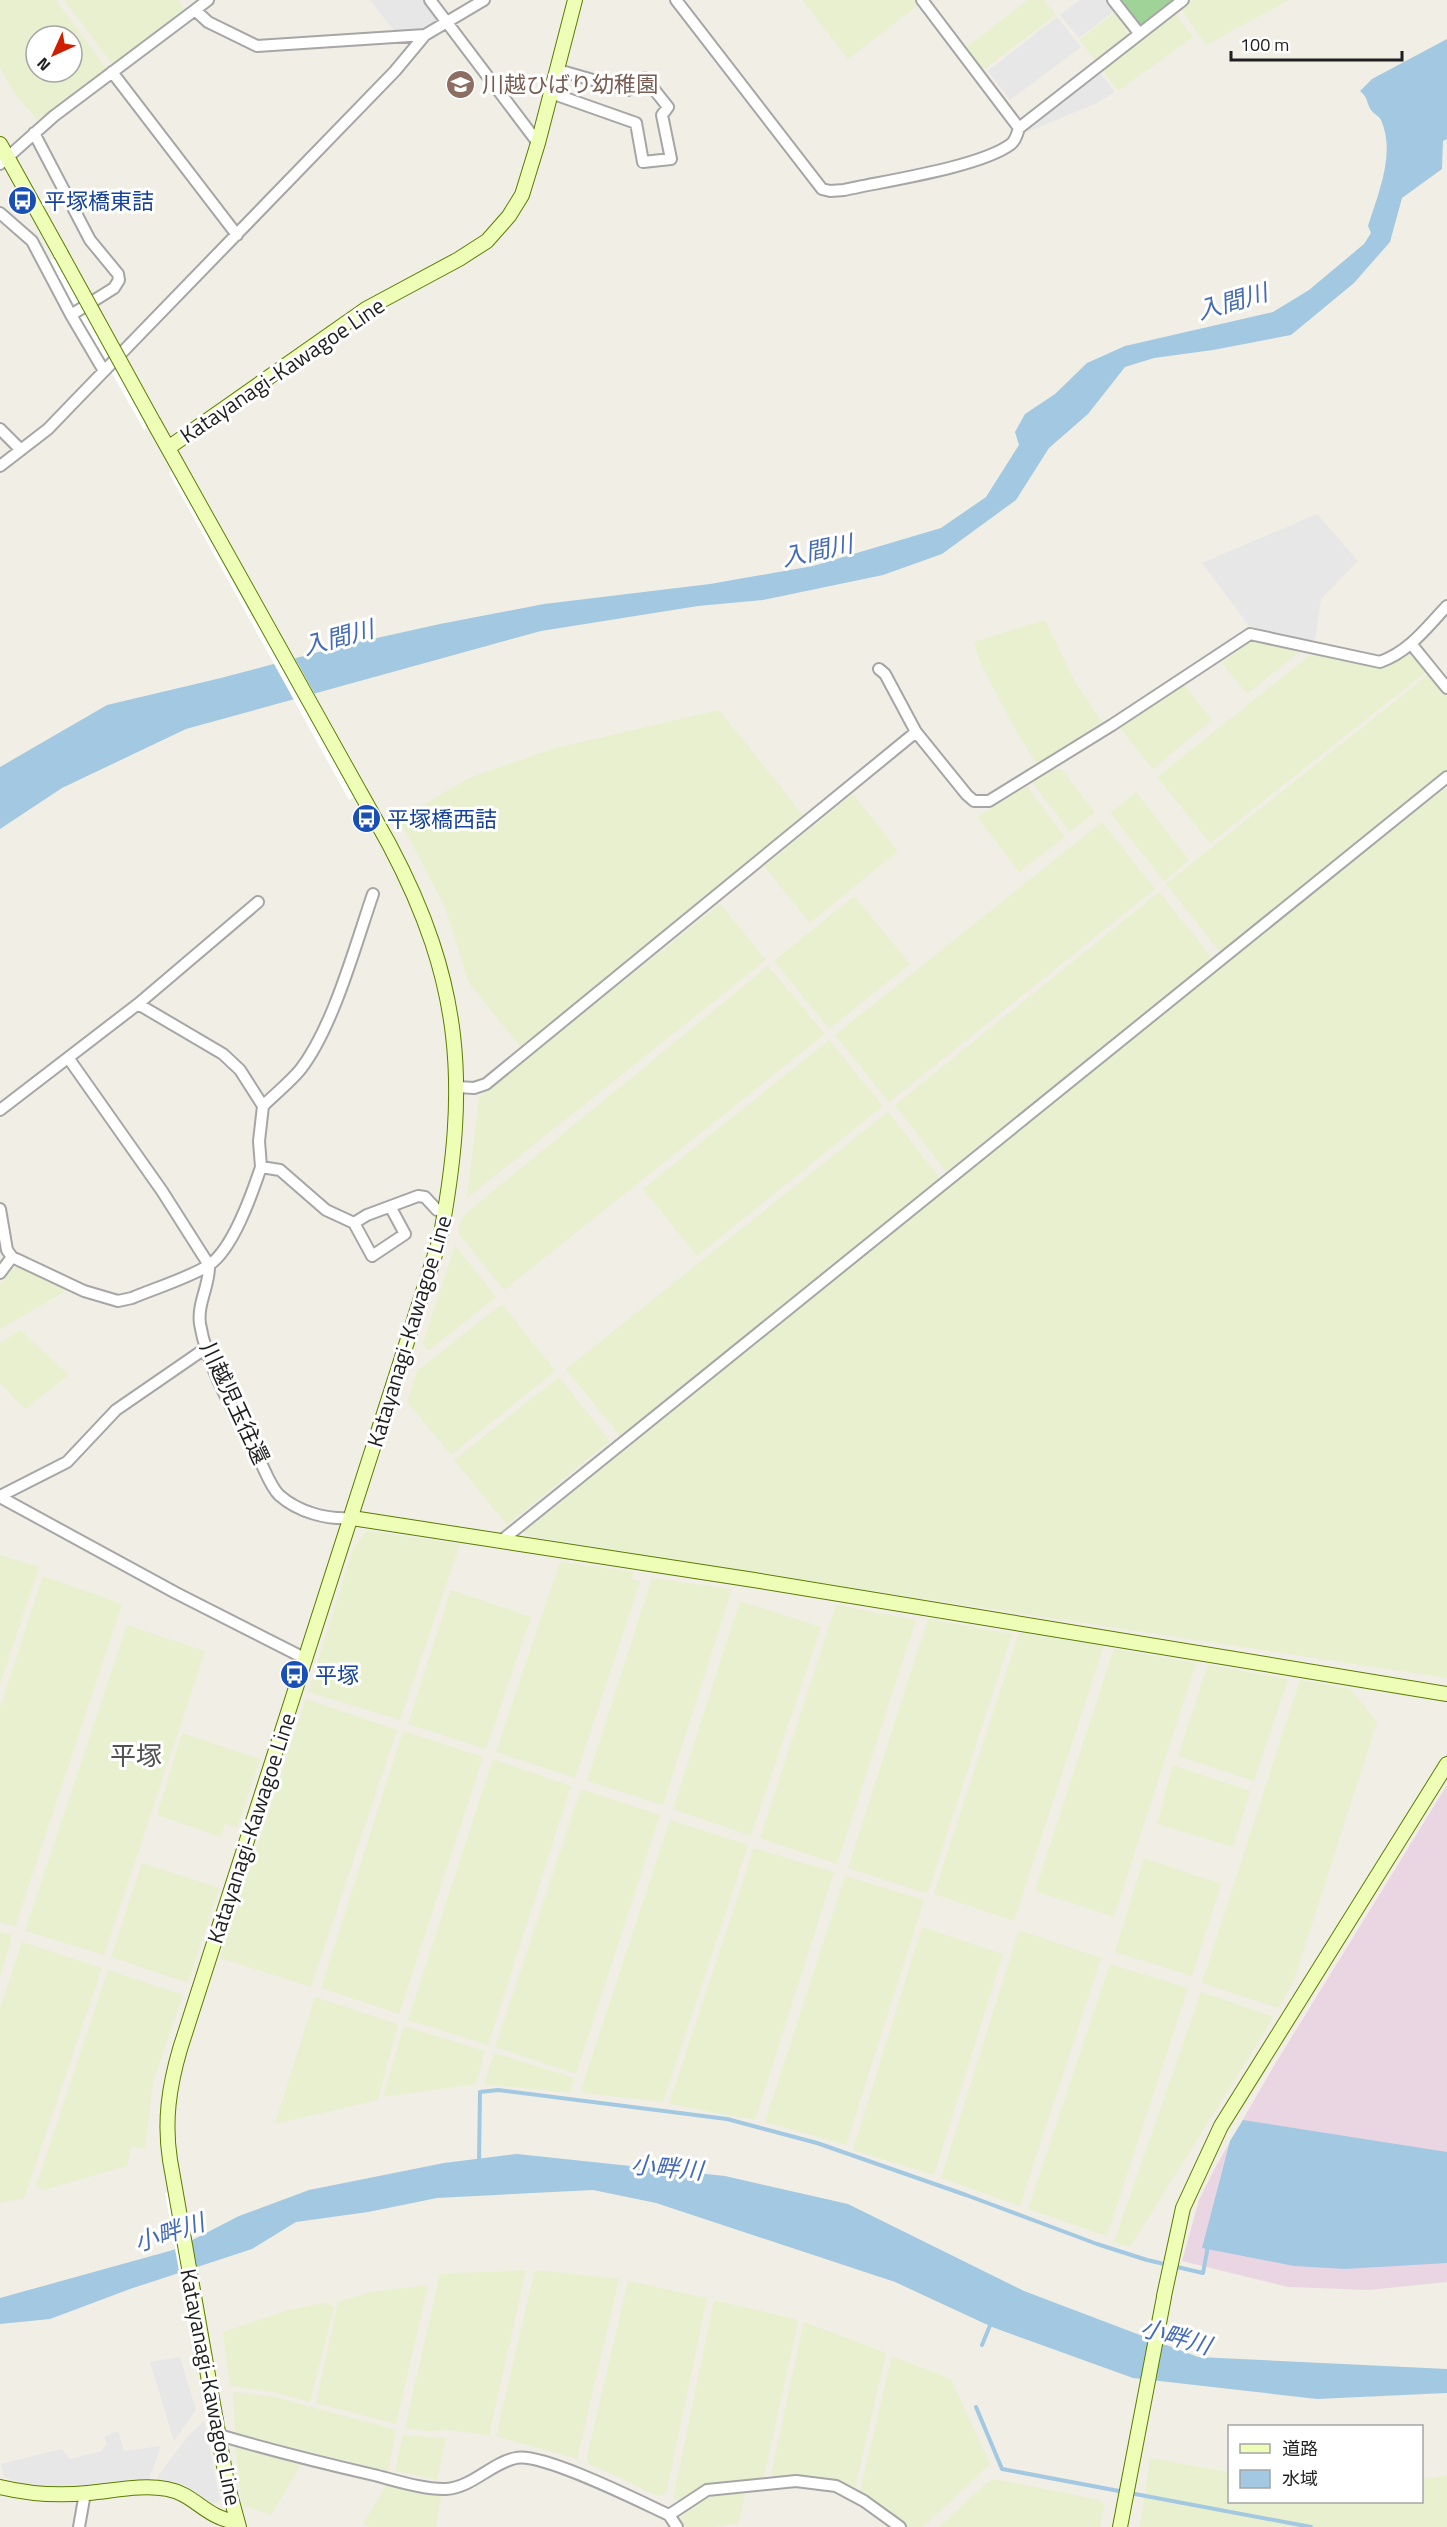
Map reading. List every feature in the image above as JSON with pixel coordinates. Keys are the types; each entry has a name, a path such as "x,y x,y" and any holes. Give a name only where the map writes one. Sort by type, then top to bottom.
{"main road":[{"name":"Katayanagi-Kawagoe Line","path":"238,2525 219,2435 166,2135 173,2074 440,1239 446,1212 456,1129 458,1087 453,1023 447,990 433,944 402,869 168,448 366,309 488,241 509,216 522,195 558,70 575,0"},
{"path":"0,144 4,161 61,254 168,448"},
{"path":"352,1518 1447,1694"},
{"path":"1120,2527 1183,2208 1221,2126 1447,1764"},
{"path":"0,2487 44,2494 135,2488 166,2489 177,2492 221,2520 238,2525"}],"street":[{"path":"4,161 34,133 208,0"},
{"path":"430,0 538,142"},
{"path":"0,466 48,429 395,71 426,35 484,0"},
{"path":"676,0 822,189 830,192 987,156 1010,145 1016,139 1019,128 1183,0"},
{"path":"922,0 1019,128"},
{"path":"1113,0 1139,33"},
{"path":"195,10 208,22 257,46 426,35"},
{"path":"551,93 636,123 643,162 671,159 662,115 668,107 645,78 628,90 558,70"},
{"path":"112,72 237,235"},
{"path":"34,133 90,240 118,274 119,280 114,288 70,315"},
{"path":"0,213 32,241 70,315 104,372"},
{"path":"0,429 21,450"},
{"path":"879,669 885,674 916,732 967,795 975,801 989,801 1112,725 1250,634 1380,662 1412,645 1447,606"},
{"path":"1412,645 1447,688"},
{"path":"458,1087 474,1088 486,1084 916,732"},
{"path":"501,1541 1447,777"},
{"path":"263,1106 292,1078 312,1052 343,980 373,894"},
{"path":"0,1110 138,1004 258,902"},
{"path":"0,1209 8,1250 12,1257 84,1291 118,1301 132,1298 209,1265 227,1245 261,1167 260,1141 263,1106 240,1070 223,1054 138,1004"},
{"path":"69,1059 162,1191 209,1265"},
{"path":"261,1167 280,1170 326,1210 354,1223 372,1256 405,1234 391,1208"},
{"path":"354,1223 368,1215 418,1196 425,1197 437,1210 446,1212"},
{"path":"0,1273 12,1257"},
{"name":"川越児玉往還","path":"209,1265 200,1304 200,1322 206,1348 226,1393 277,1492 301,1509 335,1520 352,1518"},
{"path":"0,1497 67,1462 116,1410 206,1348"},
{"path":"0,1497 176,1593 306,1659"},
{"path":"219,2435 382,2477 445,2489 482,2476 506,2460 519,2457 530,2458 579,2474 669,2515 676,2527"},
{"path":"669,2515 707,2490 796,2481 836,2486 864,2501 900,2527"},
{"path":"79,2527 85,2493"}],"shaded area":[{"path":"370,0 424,0 439,19 421,29 395,32"},
{"path":"1080,0 1109,0 1116,10 1079,38 1060,15"},
{"path":"1057,17 1081,47 1010,100 988,71"},
{"path":"1098,71 1115,92 1095,104 1027,132 1023,127"},
{"path":"1317,514 1358,561 1321,599 1315,639 1311,641 1249,626 1202,563"},
{"path":"1447,1785 1447,2282 1369,2290 1288,2287 1182,2261 1199,2200 1216,2166 1275,2064"},
{"path":"180,2357 196,2410 174,2441 150,2362"},
{"path":"204,2421 220,2500 212,2505 191,2490 175,2483 158,2480 158,2476 188,2436"},
{"path":"118,2431 124,2451 161,2446 148,2482 55,2488 28,2486 4,2477 1,2464 61,2449 71,2459 102,2451 107,2443 104,2437"}],"green space":[{"path":"0,0 56,0 74,24 24,24 24,84 84,84 84,38 107,69 37,120 15,94 0,68"},
{"path":"64,0 178,0 185,10 113,65"},
{"path":"802,0 917,0 920,4 848,59"},
{"path":"1028,0 1044,0 1056,15 982,71 964,49"},
{"path":"1118,0 1179,0 1142,24 1137,24"},
{"path":"1192,0 1289,0 1206,45 1181,9"},
{"path":"1115,12 1128,28 1125,30 1129,39 1098,63 1079,40"},
{"path":"1174,12 1193,37 1118,91 1101,68"},
{"path":"1045,620 1074,680 1102,722 1037,764 1012,724 981,664 974,642"},
{"path":"1252,640 1295,649 1299,652 1247,694 1222,663"},
{"path":"1317,654 1384,668 1409,655 1426,672 1210,843 1157,777 1309,656"},
{"path":"1429,674 1447,696 1447,769 1220,952 1166,884"},
{"path":"1184,684 1212,720 1153,769 1119,727"},
{"path":"719,710 803,815 522,1049 469,983 445,907 399,819 471,777 556,748"},
{"path":"1052,769 1062,770 1095,812 1070,832 1032,782"},
{"path":"1027,786 1065,837 1019,872 977,817"},
{"path":"1447,787 1447,1678 741,1571 530,1536 524,1532 1245,947"},
{"path":"1136,792 1189,860 1164,881 1110,813"},
{"path":"853,794 898,851 810,923 764,866"},
{"path":"1102,822 1155,889 889,1102 835,1035"},
{"path":"1159,892 1210,955 1210,960 946,1172 895,1105"},
{"path":"854,896 910,964 829,1029 774,961"},
{"path":"720,904 766,960 467,1198 479,1097"},
{"path":"768,966 825,1034 504,1290 459,1234 459,1225 465,1214"},
{"path":"829,1040 883,1106 697,1256 643,1189"},
{"path":"888,1112 940,1178 620,1436 566,1369"},
{"path":"455,1245 496,1297 428,1351 423,1343"},
{"path":"18,1263 69,1289 0,1329 0,1284"},
{"path":"502,1304 555,1371 451,1455 407,1402 417,1371"},
{"path":"20,1330 69,1375 25,1409 0,1383 0,1343"},
{"path":"559,1377 610,1441 507,1525 454,1460"},
{"path":"367,1531 460,1544 400,1720 308,1692 354,1547"},
{"path":"0,1555 39,1567 0,1685"},
{"path":"560,1562 633,1572 632,1579 640,1582 575,1778 496,1752"},
{"path":"43,1576 122,1604 15,1927 0,1922 0,1707"},
{"path":"652,1578 732,1589 663,1805 587,1781"},
{"path":"451,1590 531,1617 486,1749 408,1724"},
{"path":"740,1601 821,1627 751,1836 673,1809"},
{"path":"836,1605 916,1620 837,1864 760,1838"},
{"path":"928,1619 1012,1634 928,1892 925,1893 848,1868"},
{"path":"127,1625 205,1651 104,1955 25,1931"},
{"path":"1019,1633 1104,1645 1014,1921 934,1894"},
{"path":"1114,1649 1196,1663 1114,1917 1035,1891"},
{"path":"1208,1665 1288,1679 1254,1781 1178,1756"},
{"path":"1300,1680 1350,1689 1377,1722 1293,1983 1278,2008 1202,1983"},
{"path":"306,1699 397,1730 311,1987 220,1958"},
{"path":"403,1731 483,1757 399,2014 321,1988"},
{"path":"182,1733 260,1759 237,1828 225,1824 221,1837 157,1815"},
{"path":"493,1759 571,1786 488,2045 408,2020"},
{"path":"1173,1765 1250,1791 1233,1847 1157,1824"},
{"path":"581,1789 660,1815 576,2074 495,2047"},
{"path":"670,1820 748,1845 663,2102 585,2093 581,2090"},
{"path":"754,1848 834,1872 755,2120 669,2104"},
{"path":"1144,1858 1221,1884 1192,1976 1115,1952"},
{"path":"142,1863 219,1888 188,1983 111,1957"},
{"path":"845,1876 924,1900 846,2145 765,2122"},
{"path":"922,1927 1003,1954 934,2175 853,2150"},
{"path":"1019,1930 1101,1958 1020,2206 941,2178"},
{"path":"0,1932 11,1935 11,1941 0,1976"},
{"path":"22,1942 102,1968 24,2198 0,2203 0,2009"},
{"path":"1110,1964 1188,1988 1107,2236 1028,2209"},
{"path":"108,1970 183,1995 153,2082 145,2149 132,2146 127,2166 43,2190 36,2186"},
{"path":"1201,1992 1274,2017 1130,2247 1114,2242"},
{"path":"315,1997 398,2024 378,2100 275,2124"},
{"path":"404,2026 485,2051 476,2084 383,2097"},
{"path":"494,2053 574,2078 570,2093 484,2084"},
{"path":"526,2270 489,2435 405,2428 440,2274"},
{"path":"535,2270 619,2279 577,2459 496,2436"},
{"path":"628,2281 707,2298 666,2494 658,2496 588,2463 587,2457"},
{"path":"428,2285 396,2424 316,2403 338,2302 371,2292"},
{"path":"714,2300 795,2319 798,2322 764,2476 760,2480 701,2487 680,2500 673,2499"},
{"path":"328,2302 334,2308 310,2402 273,2392 230,2386 223,2332 288,2310"},
{"path":"804,2322 886,2353 855,2488 814,2477 774,2478 771,2474"},
{"path":"892,2356 951,2379 990,2464 923,2527 908,2527 860,2491"},
{"path":"233,2392 275,2397 396,2430 388,2471 235,2434"},
{"path":"403,2435 446,2438 437,2480 395,2471"},
{"path":"235,2447 301,2465 271,2515 242,2505"},
{"path":"1150,2458 1228,2472 1228,2503 1423,2503 1423,2479 1447,2475 1447,2527 1140,2527"},
{"path":"994,2479 1100,2500 1104,2504 1100,2527 939,2527"},
{"path":"387,2484 438,2494 441,2498 436,2527 370,2527 363,2524"},
{"path":"717,2494 745,2494 739,2523 714,2527 685,2527 680,2518 706,2498"}],"water":[{"path":"1447,39 1447,139 1443,141 1442,169 1402,198 1390,242 1354,283 1291,335 1213,350 1154,358 1125,367 1088,414 1049,448 1016,500 942,554 883,575 763,600 698,606 541,631 186,729 62,788 0,829 0,767 107,705 345,645 440,624 544,604 710,584 813,566 941,528 986,497 1019,445 1015,432 1025,414 1055,394 1087,363 1125,346 1273,312 1309,290 1364,244 1371,233 1368,226 1384,173 1387,146 1381,120 1371,110 1360,91 1372,79"},
{"path":"1243,2120 1447,2152 1447,2263 1345,2269 1294,2266 1202,2248 1230,2141"},
{"path":"517,2154 725,2176 848,2204 1024,2291 1198,2357 1447,2369 1447,2393 1317,2399 1133,2378 992,2327 895,2282 656,2203 593,2190 437,2198 368,2212 296,2222 252,2249 130,2289 50,2319 0,2324 0,2298 173,2250 239,2216 309,2190 444,2163"}],"pier":[{"path":"67,250 161,419 144,430 49,261"},
{"path":"185,462 368,789 349,800 169,473"},
{"path":"181,2188 202,2307 186,2310 165,2193"}],"waterway":[{"path":"479,2162 480,2092 498,2090 727,2119 817,2143 1097,2244 1147,2260 1203,2273 1208,2246"},
{"path":"982,2345 991,2323"},
{"path":"976,2407 1002,2469 1311,2527"}],"place":[{"name":"川越ひばり幼稚園","path":"461,84"},
{"name":"平塚橋東詰","path":"23,201"},
{"name":"平塚橋西詰","path":"366,819"},
{"name":"平塚","path":"294,1675"}],"district":[{"name":"平塚","path":"136,1755"}],"water label":[{"name":"入間川","path":"1232,301"},
{"name":"入間川","path":"817,550"},
{"name":"入間川","path":"338,637"},
{"name":"小畔川","path":"667,2167"},
{"name":"小畔川","path":"169,2232"},
{"name":"小畔川","path":"1176,2336"}]}
